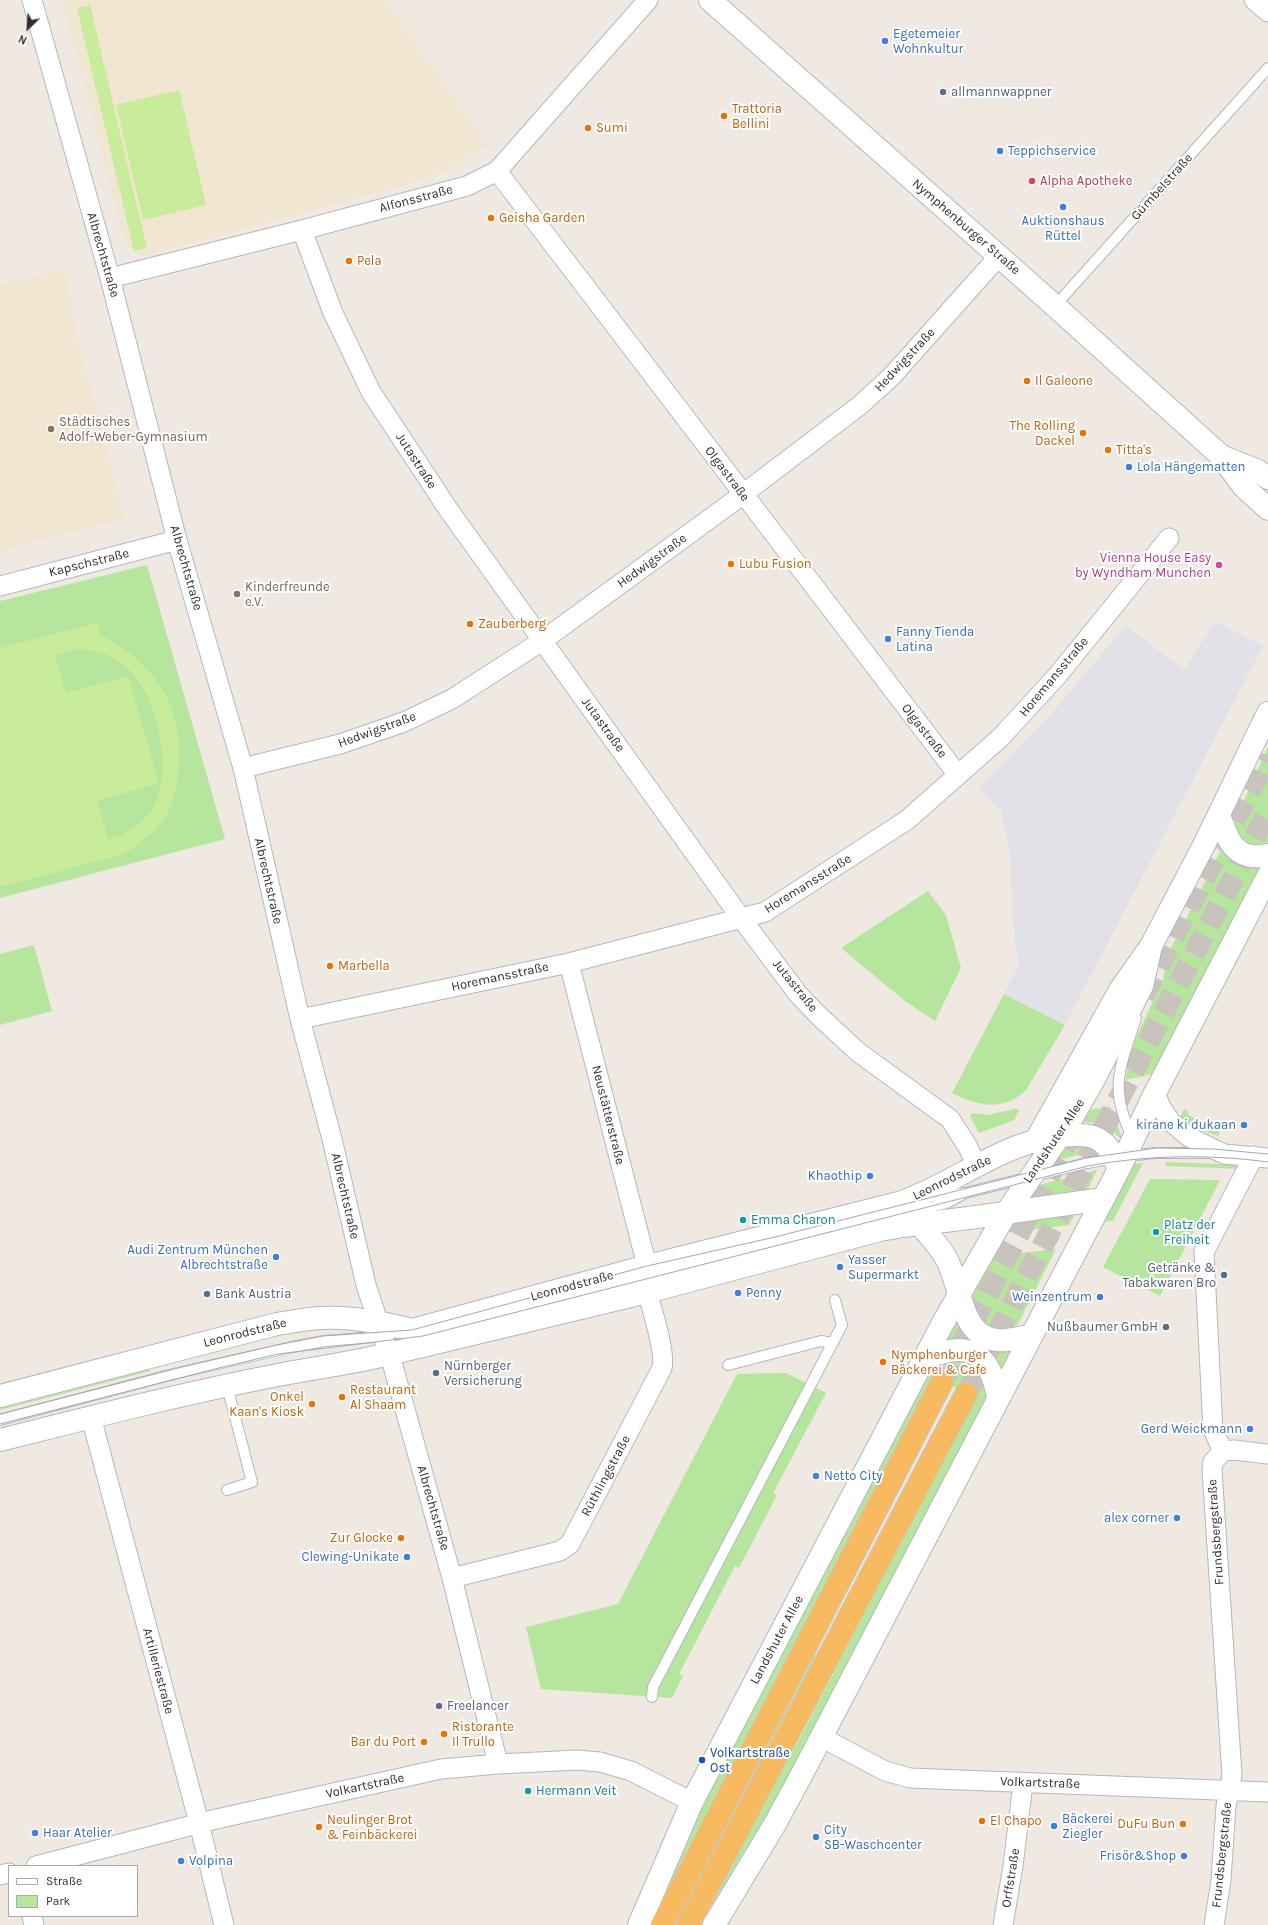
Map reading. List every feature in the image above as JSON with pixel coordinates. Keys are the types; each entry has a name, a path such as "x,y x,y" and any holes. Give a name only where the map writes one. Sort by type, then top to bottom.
{"highway":[{"path":"662,1925 942,1382"},
{"path":"688,1925 966,1394"}],"main road":[{"name":"Nymphenburger Straße","path":"710,0 999,256 1220,455 1244,487 1268,509"},
{"name":"Nymphenburger Straße","path":"1220,455 1258,471 1268,478"},
{"name":"Landshuter Allee","path":"1035,1142 1120,990 1151,946 1219,815 1268,713"},
{"path":"1219,815 1227,839 1240,852 1252,856 1268,855"},
{"path":"714,1925 775,1824 821,1737 1126,1155 1155,1093 1268,876"},
{"name":"Landshuter Allee","path":"639,1925 692,1802 959,1292 1006,1213 1070,1120 1093,1081 1142,986 1151,946"},
{"name":"Leonrodstraße","path":"0,1440 90,1417 227,1386 392,1335 647,1266 774,1235 917,1197 976,1165 1004,1152 1059,1135 1085,1135 1096,1138 1107,1146 1126,1155"},
{"name":"Leonrodstraße","path":"0,1396 277,1324 320,1318 348,1318 392,1335 647,1292 880,1230 1102,1199"},
{"path":"919,1224 940,1247 948,1260 970,1324 974,1330 982,1335 999,1340 1031,1335"},
{"path":"924,1360 941,1352 957,1349 976,1355 983,1360 992,1374 998,1398"}],"street":[{"name":"Albrechtstraße","path":"32,0 110,278 177,540 243,768 300,1019 332,1139 366,1286 392,1335 498,1764"},
{"name":"Alfonsstraße","path":"110,278 302,230 467,186 497,171 648,0"},
{"path":"1254,0 1268,12"},
{"name":"Olgastraße","path":"497,171 958,775"},
{"name":"Jutastraße","path":"302,230 333,313 367,384 448,509 741,918 798,994 819,1016 858,1052 950,1120 968,1147 976,1165"},
{"name":"Hedwigstraße","path":"243,768 340,744 404,722 452,700 542,641 743,494 859,406 891,377 999,256"},
{"name":"Horemansstraße","path":"300,1019 569,963 765,912 907,820 1000,738 1024,714 1169,538"},
{"name":"Kapschstraße","path":"0,586 177,540"},
{"name":"Neustätterstraße","path":"569,963 647,1266"},
{"path":"1155,1093 1162,1109 1178,1130 1224,1154 1261,1157 1204,1252 1213,1430 1223,1451 1234,1450 1268,1454"},
{"name":"Rüthlingstraße","path":"452,1578 560,1551 570,1544 662,1368 663,1362 661,1350 647,1292"},
{"name":"Artilleriestraße","path":"90,1417 224,1925"},
{"name":"Frundsbergstraße","path":"1214,1925 1221,1880 1226,1806 1232,1775 1212,1470 1213,1462 1223,1451"},
{"name":"Volkartstraße","path":"821,1737 886,1771 904,1777 921,1779 1268,1792"},
{"name":"Volkartstraße","path":"40,1865 198,1823 441,1769 498,1764 577,1760 600,1762 631,1771 692,1802"},
{"name":"Orffstraße","path":"1003,1925 1013,1866 1023,1783"}],"lane":[{"name":"Gümbelstraße","path":"1055,306 1268,68"},
{"name":"Landshuter Allee","path":"1126,1155 1118,1088 1119,1076 1137,1011 1142,986"},
{"path":"917,1197 965,1193 1126,1155 1224,1154"},
{"path":"850,1227 947,1203 965,1193"},
{"path":"561,1300 821,1235"},
{"path":"652,1697 653,1687 842,1325 835,1300"},
{"path":"0,1420 174,1374 292,1347 324,1341 392,1335 423,1336 546,1304"},
{"path":"728,1365 821,1341 832,1343"},
{"path":"227,1386 252,1482 227,1490"}],"shaded area":[{"path":"62,0 386,0 488,145 443,172 399,187 143,256 126,246"},
{"name":"Städtisches Adolf-Weber-Gymnasium","path":"65,269 78,339 125,519 20,545 0,552 0,284"},
{"path":"1215,621 1263,646 1065,1025 1004,994 1019,965 1013,926 1010,855 1001,811 979,788 1045,721 1126,625 1184,670"}],"green space":[{"path":"90,5 147,248 134,251 77,8"},
{"path":"179,90 206,205 143,220 116,105"},
{"path":"147,565 225,839 0,898 0,601"},
{"path":"97,623 101,636 121,647 138,660 152,675 164,692 172,710 178,730 180,751 176,789 170,809 164,819 154,831 124,854 0,887 0,648","holes":["77,649 95,651 110,656 124,665 135,676 144,690 157,721 162,755 161,787 149,814 139,824 125,833 108,839 97,801 159,783 128,676 66,693 55,656"]},
{"path":"1268,746 1268,842 1256,844 1245,841 1237,834 1235,821"},
{"path":"1221,850 1230,858 1235,860 1263,865 1156,1073 1125,1080 1135,1040 1163,979 1171,948"},
{"path":"928,891 946,915 961,968 935,1021 905,1001 841,948"},
{"path":"34,945 52,1011 0,1025 0,954"},
{"path":"1004,994 1065,1025 1026,1090 1008,1102 990,1105 981,1104 952,1093"},
{"path":"1110,1107 1122,1137 1121,1139 1107,1126 1099,1123 1083,1122 1082,1120 1087,1110"},
{"path":"1015,1109 1019,1110 1014,1120 979,1133 970,1116 973,1113 987,1115"},
{"path":"1184,1109 1189,1112 1188,1115 1220,1131 1218,1136 1191,1126 1183,1126 1178,1121"},
{"path":"1062,1146 1085,1146 1090,1152 1050,1162"},
{"path":"1166,1162 1243,1165 1241,1169 1165,1166"},
{"path":"1143,1163 1113,1221 1102,1222 1129,1168 1134,1164"},
{"path":"1097,1170 1088,1189 1083,1193 1029,1200 1028,1198 1036,1186"},
{"path":"1150,1179 1220,1180 1160,1296 1103,1267"},
{"path":"1071,1213 1074,1216 1069,1225 1001,1233 1008,1222"},
{"path":"1056,1249 1018,1324 1010,1331 987,1331 970,1302 973,1283 988,1257"},
{"path":"957,1314 1013,1347 1000,1374 941,1345"},
{"path":"947,1358 972,1361 989,1390 986,1402 773,1809 707,1921 704,1921 702,1919 765,1799 799,1740 976,1398 933,1376 663,1900 662,1898 700,1808 926,1372"},
{"path":"148,1366 150,1371 0,1410 0,1404"},
{"path":"786,1373 826,1393 773,1493 777,1495 739,1568 735,1566 679,1674 683,1676 672,1698 541,1689 526,1627 618,1604 737,1374"},
{"path":"814,1654 818,1656 679,1925 673,1925"}],"tunnel":[{"path":"1143,996 1268,756"},
{"path":"966,1394 1268,811"},
{"path":"942,1382 1075,1126"}],"tram line":[{"path":"0,1414 182,1367 277,1345 323,1336 412,1330 647,1266 775,1237 1086,1158 1157,1148 1213,1149 1268,1154"},
{"path":"0,1424 278,1354 423,1336 1088,1166 1110,1162 1178,1157 1245,1159 1268,1162"}],"place":[{"name":"Egetemeier Wohnkultur","path":"885,41"},
{"name":"allmannwappner","path":"943,92"},
{"name":"Trattoria Bellini","path":"724,116"},
{"name":"Sumi","path":"588,128"},
{"name":"Teppichservice","path":"1000,151"},
{"name":"Alpha Apotheke","path":"1032,181"},
{"name":"Auktionshaus Rüttel","path":"1063,207"},
{"name":"Geisha Garden","path":"491,218"},
{"name":"Pela","path":"349,261"},
{"name":"Il Galeone","path":"1027,381"},
{"name":"Städtisches Adolf-Weber-Gymnasium","path":"51,429"},
{"name":"The Rolling Dackel","path":"1083,433"},
{"name":"Titta's","path":"1108,450"},
{"name":"Lola Hängematten","path":"1129,467"},
{"name":"Lubu Fusion","path":"731,564"},
{"name":"Vienna House Easy by Wyndham Munchen","path":"1219,565"},
{"name":"Kinderfreunde e.V.","path":"237,594"},
{"name":"Zauberberg","path":"470,624"},
{"name":"Fanny Tienda Latina","path":"888,639"},
{"name":"Marbella","path":"330,966"},
{"name":"kirane ki dukaan","path":"1244,1125"},
{"name":"Khaothip","path":"870,1176"},
{"name":"Emma Charon","path":"743,1220"},
{"name":"Platz der Freiheit","path":"1156,1232"},
{"name":"Audi Zentrum München Albrechtstraße","path":"276,1257"},
{"name":"Yasser Supermarkt","path":"840,1267"},
{"name":"Getränke & Tabakwaren Bro","path":"1224,1275"},
{"name":"Penny","path":"738,1293"},
{"name":"Bank Austria","path":"207,1294"},
{"name":"Weinzentrum","path":"1100,1297"},
{"name":"Nußbaumer GmbH","path":"1166,1327"},
{"name":"Nymphenburger Bäckerei & Cafe","path":"883,1362"},
{"name":"Nürnberger Versicherung","path":"436,1373"},
{"name":"Restaurant Al Shaam","path":"342,1397"},
{"name":"Onkel Kaan's Kiosk","path":"312,1404"},
{"name":"Gerd Weickmann","path":"1250,1429"},
{"name":"Netto City","path":"816,1476"},
{"name":"alex corner","path":"1177,1518"},
{"name":"Zur Glocke","path":"401,1538"},
{"name":"Clewing-Unikate","path":"407,1557"},
{"name":"Freelancer","path":"439,1706"},
{"name":"Ristorante Il Trullo","path":"444,1734"},
{"name":"Bar du Port","path":"424,1742"},
{"name":"Volkartstraße Ost","path":"702,1760"},
{"name":"Hermann Veit","path":"528,1791"},
{"name":"El Chapo","path":"982,1821"},
{"name":"DuFu Bun","path":"1183,1824"},
{"name":"Bäckerei Ziegler","path":"1054,1826"},
{"name":"Neulinger Brot & Feinbäckerei","path":"319,1827"},
{"name":"Haar Atelier","path":"35,1833"},
{"name":"City SB-Waschcenter","path":"816,1837"},
{"name":"Frisör&Shop","path":"1184,1856"},
{"name":"Volpina","path":"181,1861"}]}
